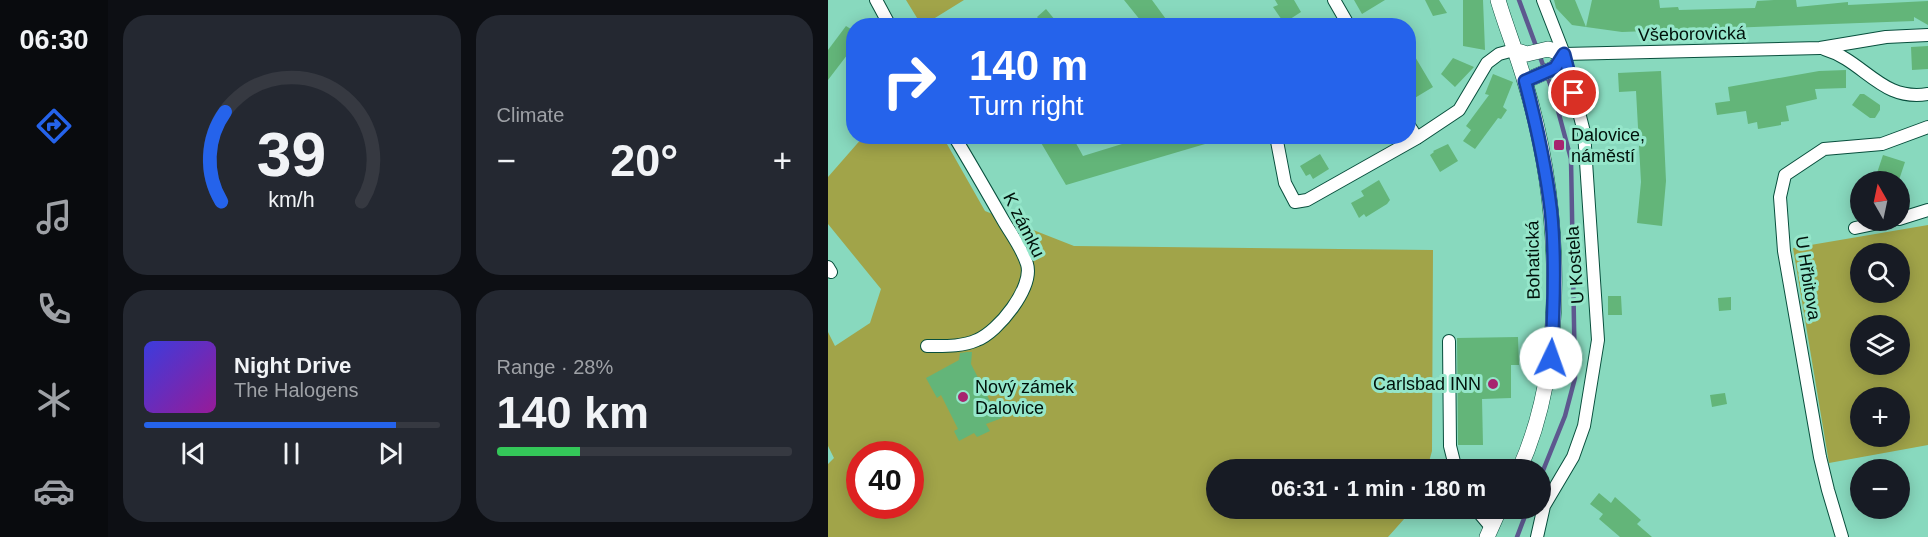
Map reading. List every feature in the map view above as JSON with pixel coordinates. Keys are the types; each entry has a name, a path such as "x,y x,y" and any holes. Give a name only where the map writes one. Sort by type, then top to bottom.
{"street":[{"path":"876,0 886,18"},
{"path":"1334,0 1344,18"},
{"name":"Bohatická","path":"1498,0 1530,79 1551,212 1553,311 1551,358 1543,402 1531,444 1524,459"},
{"name":"U Kostela","path":"1537,537 1544,506 1573,458 1584,426 1598,340 1584,132 1564,54 1543,0"},
{"name":"Všeborovická","path":"1564,54 1820,48 1886,37 1928,35"},
{"name":"Všeborovická","path":"1820,48 1839,54 1889,91 1904,95 1928,94"},
{"path":"1417,138 1460,111 1487,63 1499,54 1548,49 1564,54 1555,68 1530,79"},
{"name":"U Hřbitova","path":"1842,537 1820,457 1784,252 1780,197 1785,175 1824,149 1882,144 1928,127"},
{"name":"K zámku","path":"927,346 952,346 978,340 1007,316 1027,279 1028,266 1018,246 959,144"},
{"path":"1278,144 1285,183 1295,202 1321,194 1407,144"},
{"path":"1910,216 1928,210"},
{"path":"1449,340 1450,446 1453,459"},
{"path":"1481,519 1489,532"}],"shaded area":[{"path":"906,0 964,0 935,18 917,18"},
{"path":"857,144 947,144 985,211 1074,246 1433,250 1432,451 1430,459 1206,459 1206,519 1404,519 1388,537 828,537 828,464 834,458 828,446 828,332 835,346 870,323 881,289 828,224 828,177"},
{"path":"1928,225 1928,445 1829,463 1793,248 1893,231 1910,231 1910,228"}],"building":[{"path":"1124,0 1152,0 1165,18 1139,18"},
{"path":"1275,0 1294,0 1301,12 1292,18 1281,18 1273,7 1278,5"},
{"path":"1354,0 1385,0 1362,14"},
{"path":"1425,0 1439,0 1447,13 1433,16"},
{"path":"1463,0 1483,0 1485,50 1463,46"},
{"path":"1554,0 1575,0 1586,27 1572,25 1556,8"},
{"path":"1592,0 1659,0 1660,8 1678,7 1679,10 1755,8 1757,1 1774,0 1796,0 1797,7 1848,2 1848,5 1928,1 1928,25 1914,17 1914,21 1622,32 1586,27"},
{"path":"1046,9 1053,18 1038,18"},
{"path":"846,26 846,56 828,80 828,50"},
{"path":"1928,46 1928,69 1912,70 1911,47"},
{"path":"1416,58 1433,87 1416,97"},
{"path":"1453,58 1474,67 1455,87 1441,74"},
{"path":"1846,70 1846,88 1815,89 1817,99 1786,106 1789,121 1781,122 1781,125 1758,129 1757,122 1748,124 1746,111 1717,115 1715,103 1730,101 1728,87 1819,71"},
{"path":"1661,71 1666,181 1662,226 1637,223 1641,182 1636,91 1619,92 1618,73"},
{"path":"1493,74 1513,82 1503,107 1507,110 1501,119 1498,118 1475,149 1463,141 1471,130 1466,126 1489,95 1485,94"},
{"path":"1860,94 1864,94 1880,105 1875,118 1870,118 1852,105"},
{"path":"1042,144 1076,144 1083,156 1122,144 1205,144 1066,185"},
{"path":"1448,144 1458,161 1440,172 1430,155 1433,151"},
{"path":"1320,154 1329,169 1313,179 1310,174 1306,176 1300,166"},
{"path":"1883,155 1905,162 1902,171 1878,171"},
{"path":"1379,180 1390,200 1366,217 1364,214 1359,218 1351,203 1364,196 1361,191"},
{"path":"1608,296 1621,296 1622,315 1608,315"},
{"path":"1731,297 1731,310 1719,311 1718,298"},
{"path":"1518,337 1519,365 1511,365 1511,398 1482,399 1483,445 1458,445 1457,338"},
{"name":"Nový zámek Dalovice","path":"972,352 971,364 994,409 1001,412 1002,418 986,424 990,431 977,437 974,433 959,441 954,431 958,429 941,395 937,398 926,378 959,360 960,353"},
{"path":"1725,393 1727,404 1712,407 1710,395"},
{"path":"1599,493 1611,503 1615,497 1641,520 1637,524 1652,537 1620,537 1599,519 1603,514 1590,504"}],"waterway":[{"path":"1519,0 1553,92 1571,159 1575,378 1565,416 1548,459"},
{"path":"1517,537 1524,519"}],"place":[{"name":"Dalovice, náměstí","path":"1559,145"},
{"name":"Carlsbad INN","path":"1493,384"},
{"name":"Nový zámek Dalovice","path":"963,397"}],"route":[{"path":"1551,358 1553,311 1551,212 1525,81 1555,68 1564,54 1574,93"}]}
